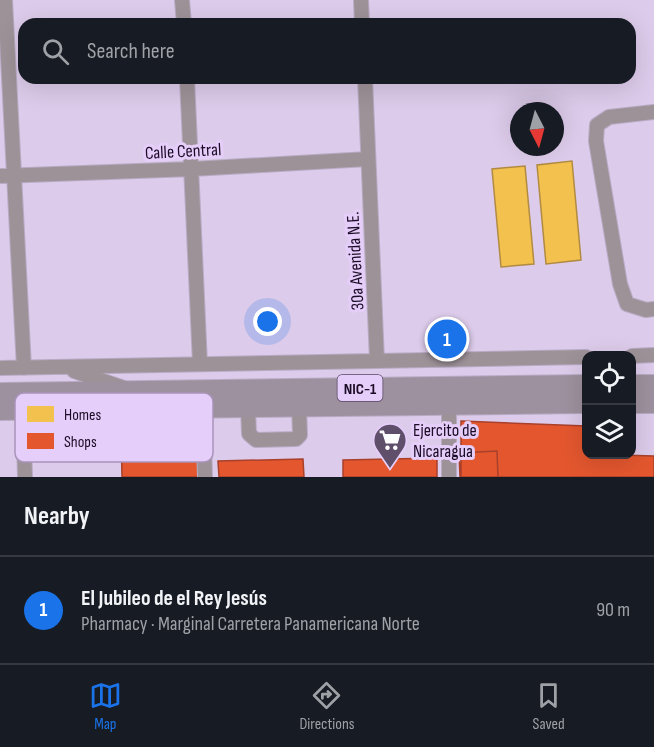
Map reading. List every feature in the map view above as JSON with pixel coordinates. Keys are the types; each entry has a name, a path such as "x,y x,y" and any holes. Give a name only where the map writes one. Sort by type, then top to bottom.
{"highway":[{"path":"636,385 654,385"},
{"name":"NIC-1","path":"213,409 299,407 582,386"},
{"name":"NIC-1","path":"0,393 212,393"},
{"name":"NIC-1","path":"213,393 448,396 582,403"},
{"path":"636,403 654,403"},
{"name":"NIC-1","path":"0,410 15,409"}],"street":[{"path":"5,0 16,175 24,368"},
{"path":"182,0 184,18"},
{"path":"361,0 362,18"},
{"path":"187,84 200,364"},
{"name":"30a Avenida N.E.","path":"365,84 377,361"},
{"path":"654,112 609,117 597,125 597,141 620,284 627,304 654,309"},
{"name":"Calle Central","path":"0,176 192,169 368,159"},
{"path":"636,356 654,356"},
{"path":"0,368 582,357"},
{"path":"64,367 134,392"},
{"path":"448,396 448,477"},
{"path":"248,408 249,434 256,440 296,439 300,435 299,407"},
{"path":"25,462 25,477"},
{"path":"205,462 205,477"}],"building: Homes":[{"path":"572,161 581,260 546,264 537,165"},
{"path":"525,166 534,264 501,267 492,169"}],"building: Shops":[{"path":"461,421 582,426 582,459 636,459 636,455 654,456 654,477 461,477"},
{"path":"497,451 498,477 460,477 459,453"},
{"name":"Ejercito de Nicaragua","path":"437,458 437,477 343,477 343,460"},
{"path":"303,459 304,477 219,477 218,461"},
{"path":"122,462 198,462 198,477 122,477"}],"place":[{"name":"El Jubileo de el Rey Jesús","path":"447,339"},
{"name":"Ejercito de Nicaragua","path":"390,469"}]}
